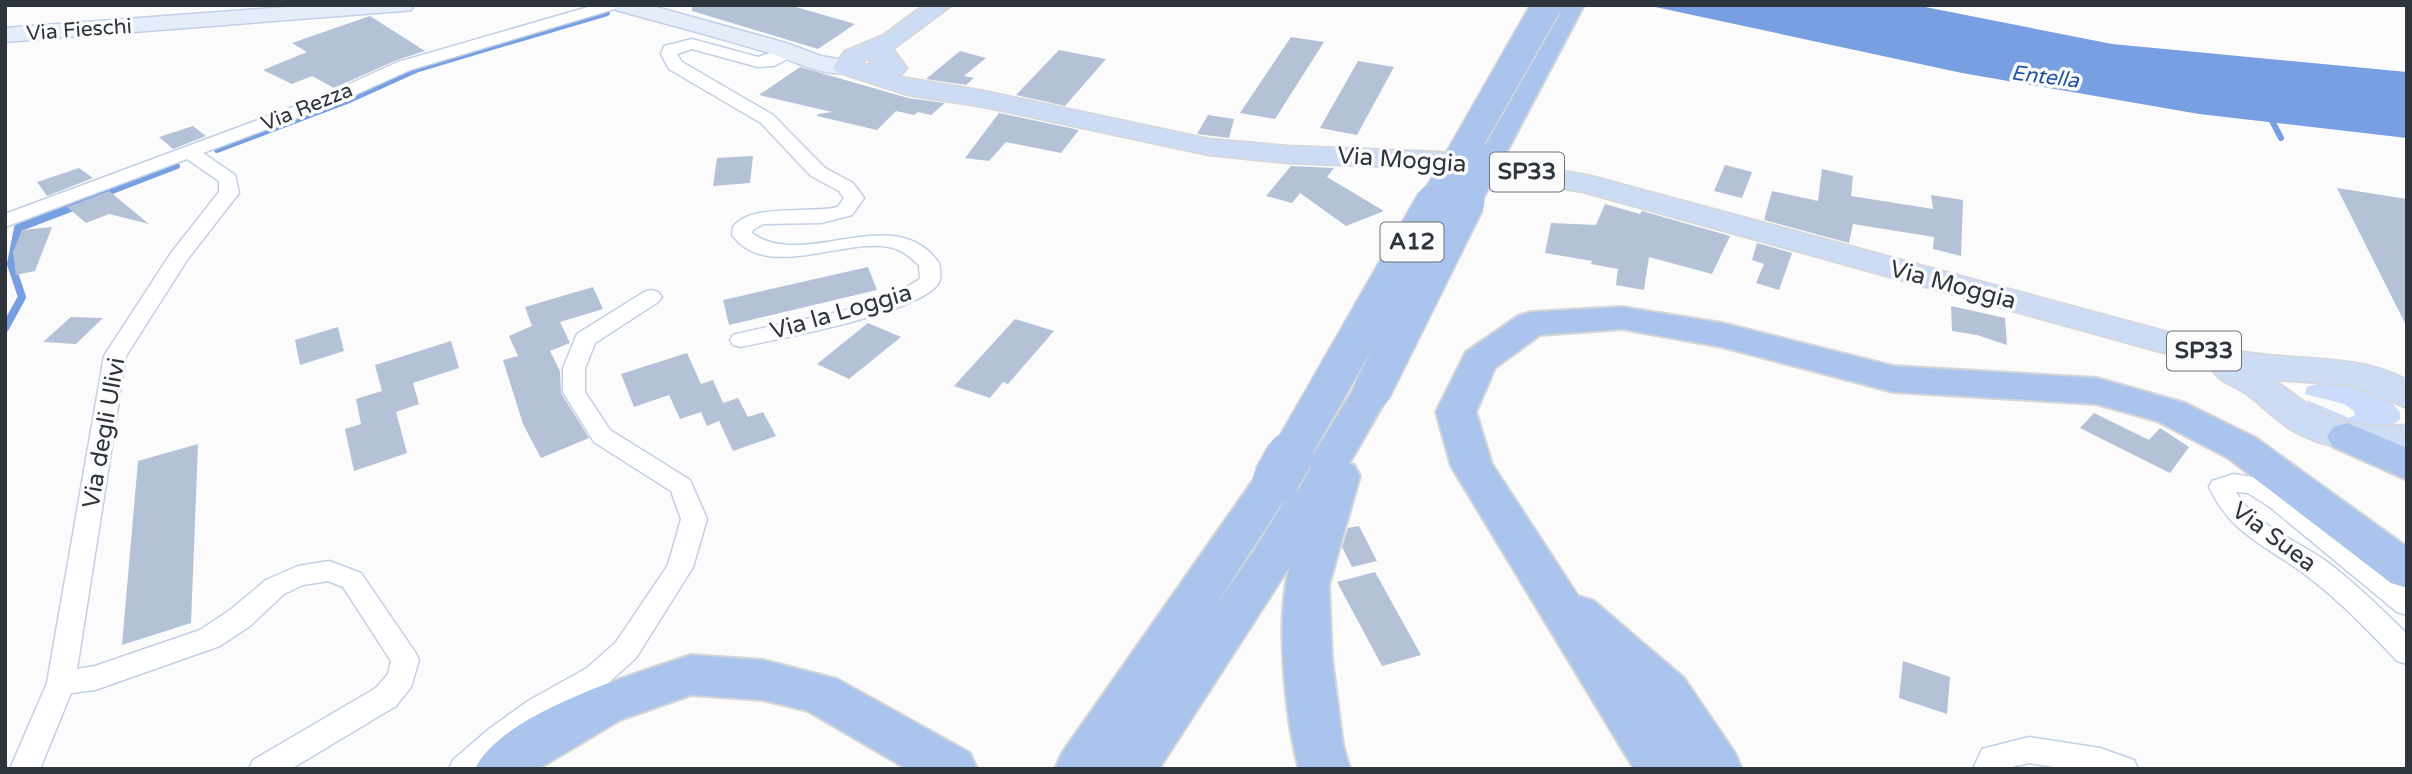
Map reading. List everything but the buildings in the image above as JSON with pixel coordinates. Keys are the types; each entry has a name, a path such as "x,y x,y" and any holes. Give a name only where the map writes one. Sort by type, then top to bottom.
{"highway":[{"name":"A12","path":"1080,769 1276,480 1547,5"},
{"name":"A12","path":"1130,769 1269,564 1367,398 1487,159 1571,5"},
{"path":"1663,769 1632,746 1552,592 1472,466 1456,411 1479,360 1531,324 1622,318 1722,335 1893,379 2096,391 2140,402 2189,420 2242,448 2407,571"},
{"path":"1325,769 1318,745 1308,658 1307,585 1329,506 1367,398"},
{"path":"2347,437 2407,466"},
{"path":"1051,769 1139,654 1238,539"},
{"path":"1552,592 1667,692 1717,769"},
{"path":"514,761 603,705 691,675 763,680 820,693 952,769"}],"main road":[{"path":"871,61 903,43 941,5"},
{"name":"Via Moggia","path":"871,61 892,83 1209,147 1423,160 1529,172 1587,184 2115,329 2240,374 2286,386 2308,424 2347,437 2407,438"},
{"path":"2286,386 2353,372 2381,381 2406,395"}],"street":[{"name":"Via Fieschi","path":"5,35 403,5"},
{"name":"Via Rezza","path":"5,221 331,99 404,66 613,5"},
{"name":"SP33","path":"624,5 788,51"},
{"path":"699,26 678,40 678,46 692,44 758,62 768,62 788,51"},
{"name":"Via la Loggia","path":"678,46 670,49 669,54 675,65 767,119 818,172 846,187 854,198 845,211 821,217 759,218 743,227 742,235 750,245 775,250 892,242 915,250 929,263 930,281 917,292 825,321 741,340"},
{"name":"Via Moggia","path":"788,51 816,62 871,61"},
{"name":"Via degli Ulivi","path":"25,769 61,683 115,356 178,257 229,193 228,179 190,153"},
{"path":"464,769 499,738 538,710 597,676 626,650 680,567 694,519 681,486 602,436 574,391 574,369 585,339 651,297"},
{"name":"Via Suea","path":"2407,604 2279,501 2253,485 2234,482 2221,487 2225,499 2247,521 2325,575 2373,616 2407,653"},
{"path":"61,683 95,678 210,638 240,618 275,587 298,576 329,571 352,580 405,660 401,680 386,697 264,769"},
{"path":"1988,769 1993,758 2029,750 2100,761 2123,769"}],"shaded area":[{"path":"2317,384 2351,386 2373,392 2392,403 2400,412 2400,419 2380,427 2366,427 2324,415 2307,400 2349,418 2355,415 2354,411 2344,404 2305,394 2307,387"}],"water":[{"name":"Entella","path":"1646,5 1915,5 2112,44 2407,72 2407,138 2199,114 1962,73"}],"waterway":[{"path":"217,150 347,101 418,69 607,13"},
{"path":"2268,113 2281,138"},
{"path":"81,203 177,166"},
{"path":"5,328 22,297 11,264 18,228 86,202"}]}
